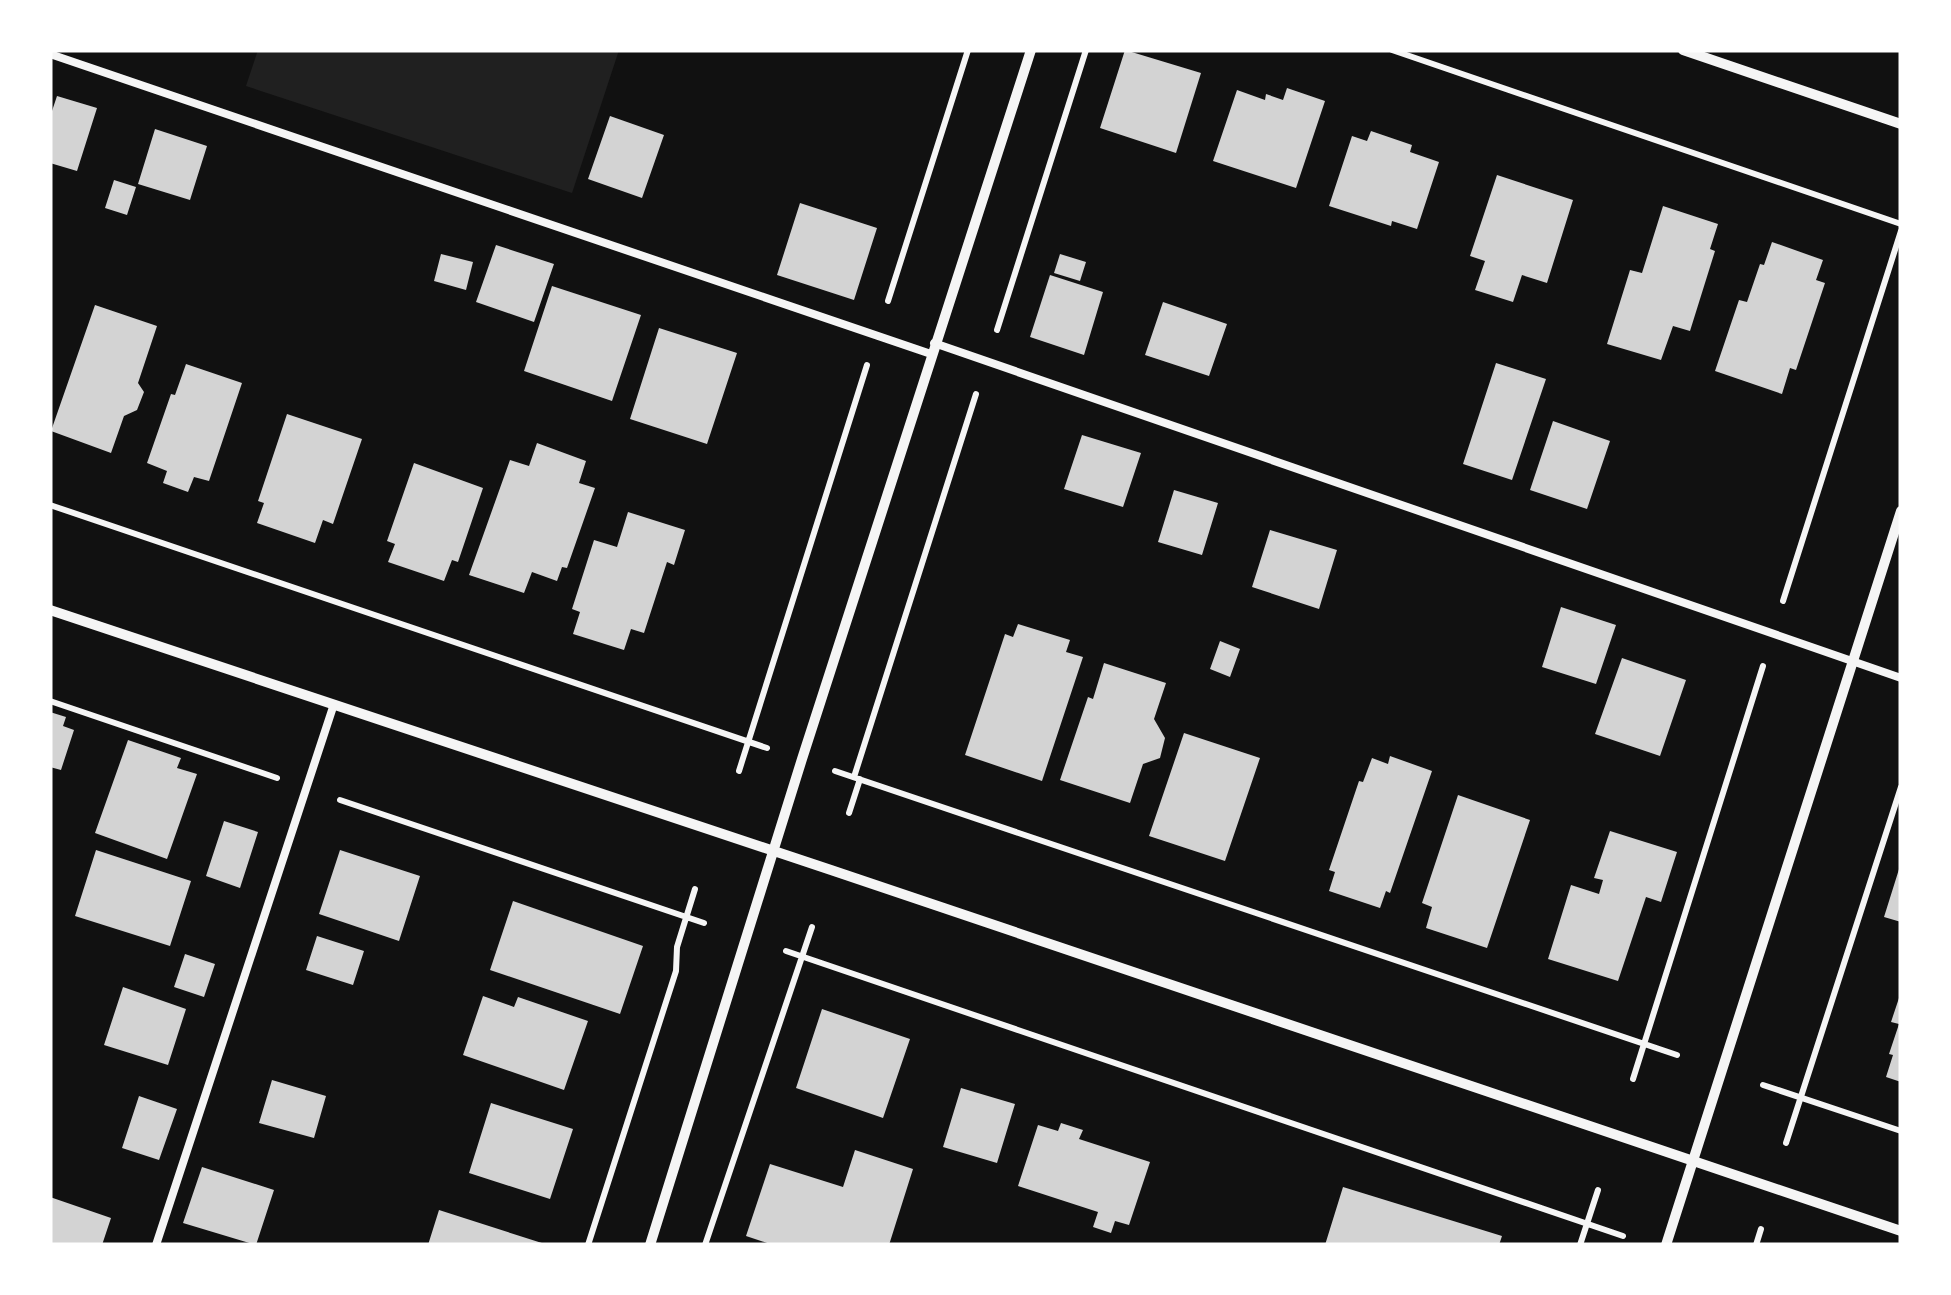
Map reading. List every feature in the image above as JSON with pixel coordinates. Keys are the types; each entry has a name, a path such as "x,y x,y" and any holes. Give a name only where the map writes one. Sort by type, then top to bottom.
{"street":[{"path":"650,1245 932,348 1031,50"},
{"path":"1683,50 1901,124"},
{"path":"1666,1245 1901,511"},
{"path":"50,610 1901,1232"}],"lane":[{"path":"50,54 876,336 987,361 1901,678"},
{"path":"156,1245 334,704"}],"path":[{"path":"739,771 968,50"},
{"path":"850,814 857,778 1086,50"},
{"path":"1392,50 1901,224"},
{"path":"50,505 767,748"},
{"path":"50,701 704,923"},
{"path":"833,770 1678,1055"},
{"path":"1786,1143 1901,786"},
{"path":"588,1245 676,971 677,947 695,889"},
{"path":"705,1245 812,927"},
{"path":"786,951 1622,1236"},
{"path":"1763,1085 1901,1131"},
{"path":"1580,1245 1598,1190"},
{"path":"1756,1245 1761,1229"}],"shaded area":[{"path":"258,50 619,50 572,193 246,86"}],"building":[{"path":"1125,50 1201,73 1176,153 1100,128"},
{"path":"1287,88 1325,101 1296,188 1213,161 1237,90 1265,100 1266,94 1283,100"},
{"path":"57,96 97,108 77,171 50,163 50,117"},
{"path":"610,116 664,135 642,198 588,179"},
{"path":"155,129 207,146 190,200 138,184"},
{"path":"1371,131 1412,145 1410,152 1439,162 1417,229 1392,221 1391,226 1329,206 1352,136 1367,141"},
{"path":"1497,175 1573,200 1547,283 1522,275 1513,302 1475,290 1485,261 1470,256"},
{"path":"114,180 136,187 127,215 105,208"},
{"path":"800,203 877,228 854,300 777,275"},
{"path":"1663,206 1718,224 1710,249 1715,251 1690,331 1673,326 1661,360 1607,344 1630,270 1642,273"},
{"path":"1772,242 1823,260 1816,280 1825,283 1796,370 1790,368 1782,394 1715,371 1739,300 1747,302"},
{"path":"496,245 554,264 534,322 476,302"},
{"path":"441,254 473,262 466,290 434,281"},
{"path":"1060,254 1086,262 1080,281 1054,273"},
{"path":"1050,275 1103,292 1084,355 1030,337"},
{"path":"552,286 641,315 612,401 524,371"},
{"path":"1163,302 1227,324 1209,376 1145,355"},
{"path":"95,305 157,326 138,383 144,392 137,410 124,416 111,453 51,431"},
{"path":"659,328 737,353 707,444 630,419"},
{"path":"1496,363 1546,379 1512,480 1463,464"},
{"path":"186,364 242,383 209,481 194,477 188,492 163,483 167,471 147,463"},
{"path":"287,414 362,439 333,524 323,520 315,543 257,523 264,503 258,501"},
{"path":"1553,421 1610,441 1587,509 1530,490"},
{"path":"1082,435 1141,453 1123,507 1064,489"},
{"path":"537,443 586,461 579,483 595,488 567,568 562,567 557,581 532,572 524,593 469,575 510,460 529,466"},
{"path":"414,463 483,488 458,562 452,560 444,581 388,562 395,544 387,541"},
{"path":"1174,490 1218,503 1202,555 1158,542"},
{"path":"628,512 685,530 674,565 667,562 644,633 631,629 624,650 573,634 580,612 572,609 594,540 617,547"},
{"path":"1270,530 1337,550 1319,609 1252,587"},
{"path":"1561,607 1616,625 1596,684 1542,667"},
{"path":"1018,624 1070,640 1066,652 1083,657 1042,781 965,755 1005,634 1013,637"},
{"path":"1220,641 1240,649 1230,677 1210,669"},
{"path":"1622,658 1686,680 1660,756 1595,734"},
{"path":"1104,663 1166,683 1154,719 1165,738 1160,758 1143,764 1130,803 1060,780 1088,697 1093,699"},
{"path":"50,712 66,717 63,726 74,730 61,770 50,767"},
{"path":"1184,733 1260,758 1225,861 1149,836"},
{"path":"128,740 181,758 177,768 197,774 167,859 95,833"},
{"path":"1390,756 1432,771 1390,893 1386,891 1380,908 1329,891 1335,872 1329,870 1359,781 1363,782 1372,758 1388,764"},
{"path":"1458,795 1530,820 1487,948 1426,928 1432,907 1422,903"},
{"path":"224,821 258,832 240,888 206,876"},
{"path":"1610,831 1677,852 1661,902 1646,897 1618,981 1548,959 1571,885 1599,894 1603,880 1594,878"},
{"path":"96,850 191,881 170,946 75,916"},
{"path":"340,850 420,876 399,941 319,914"},
{"path":"1901,866 1901,922 1884,917"},
{"path":"513,901 643,946 620,1014 490,970"},
{"path":"317,936 364,951 353,985 306,970"},
{"path":"185,954 215,964 204,997 174,987"},
{"path":"123,987 186,1009 168,1065 104,1045"},
{"path":"1901,992 1901,1082 1886,1077 1899,1024 1891,1022"},
{"path":"483,996 514,1007 518,997 588,1021 564,1090 463,1055"},
{"path":"822,1009 910,1039 883,1118 796,1088"},
{"path":"272,1080 326,1096 314,1138 259,1123"},
{"path":"961,1088 1015,1104 997,1163 943,1147"},
{"path":"139,1096 177,1109 159,1160 122,1148"},
{"path":"491,1103 573,1129 550,1199 469,1173"},
{"path":"1061,1123 1083,1130 1079,1139 1150,1162 1129,1225 1115,1221 1111,1233 1093,1227 1098,1212 1018,1186 1038,1125 1058,1131"},
{"path":"855,1150 913,1169 889,1245 773,1245 746,1236 770,1164 843,1187"},
{"path":"202,1167 274,1190 256,1245 183,1223"},
{"path":"1343,1187 1502,1236 1499,1245 1325,1245"},
{"path":"50,1197 111,1218 102,1245 50,1245"},
{"path":"439,1210 545,1244 545,1245 428,1245"}]}
